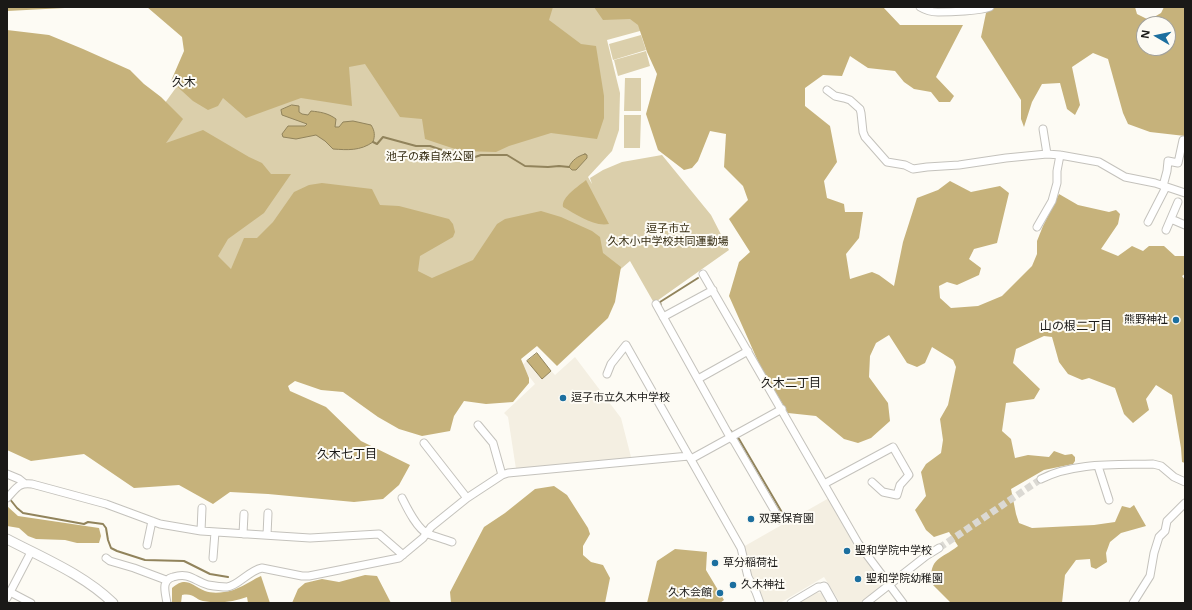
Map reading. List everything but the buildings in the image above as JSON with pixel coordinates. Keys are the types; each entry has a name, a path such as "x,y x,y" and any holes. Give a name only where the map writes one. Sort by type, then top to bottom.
{"street":[{"path":"920,7 938,12 990,7"},
{"path":"827,90 835,96 850,100 860,109 865,138 887,162 905,164 913,169 959,166 1006,158 1047,154 1060,155 1098,162 1125,177 1155,183 1185,193"},
{"path":"1043,129 1047,154"},
{"path":"1148,222 1165,187 1168,161 1178,163 1183,140"},
{"path":"1037,227 1052,201 1057,183 1057,171 1060,155"},
{"path":"1166,230 1178,202"},
{"path":"1171,219 1185,225"},
{"path":"703,274 858,543 903,603"},
{"path":"665,316 713,290"},
{"path":"656,304 665,316 733,436 734,441 780,520 782,520"},
{"path":"606,374 611,364 626,345 741,548 748,577 760,603"},
{"path":"700,378 748,351"},
{"path":"106,558 110,561 166,580 178,575 185,575 207,584 227,587 232,586 255,570 262,568 309,576 399,558 423,538 431,527 467,498 502,475 514,472 690,457 733,436 782,409"},
{"path":"478,426 493,443 502,475"},
{"path":"424,444 467,498"},
{"path":"824,484 893,447 909,475 900,485 897,495 883,492 872,482"},
{"path":"1041,479 1052,473 1088,467 1157,464 1174,477 1185,482"},
{"path":"1098,466 1109,500"},
{"path":"7,474 24,483 106,504 160,524 201,531 310,538 379,534 403,556"},
{"path":"8,497 24,483"},
{"path":"402,498 409,512 426,533 452,542"},
{"path":"1133,603 1150,576 1154,553 1160,537 1165,530 1167,521 1185,503"},
{"path":"201,531 202,508"},
{"path":"267,535 268,513"},
{"path":"243,534 244,514"},
{"path":"147,545 152,521"},
{"path":"213,558 215,532"},
{"path":"7,539 93,586 113,603"},
{"path":"866,603 926,556 939,548"},
{"path":"31,552 8,595 31,603"},
{"path":"166,580 165,587 167,603"},
{"path":"791,603 818,587 824,587 833,603"}],"shaded area":[{"path":"7,7 84,7 7,11"},
{"path":"147,7 553,7 549,20 581,44 596,46 604,96 604,118 597,139 551,133 509,146 496,152 461,151 425,139 422,119 400,117 365,64 349,67 352,106 301,98 246,118 223,98 218,106 208,110 193,101 171,81 184,51 182,37"},
{"path":"594,7 883,7 900,25 963,25 936,77 954,96 950,102 939,102 931,92 914,89 904,82 895,71 868,68 850,56 842,76 823,75 805,88 805,106 830,126 837,162 824,181 827,198 844,204 845,212 863,212 859,238 846,254 850,279 872,272 879,275 894,286 903,242 917,198 938,190 950,181 971,192 1000,186 1009,193 997,243 974,249 969,259 981,268 979,275 957,285 947,282 939,286 940,298 951,308 978,306 1002,296 1032,266 1037,254 1037,241 1059,194 1078,205 1109,212 1116,210 1120,214 1118,224 1101,249 1118,256 1132,246 1143,251 1149,246 1164,246 1175,256 1185,256 1185,274 1182,276 1185,280 1185,463 1182,462 1172,395 1156,385 1146,399 1149,410 1133,423 1124,414 1115,388 1089,378 1082,380 1068,374 1059,362 1052,337 1044,336 1016,349 1013,363 1040,389 1034,399 1006,403 1002,431 1011,439 1015,458 1028,455 1049,457 1054,451 1065,455 1072,454 1075,457 1073,464 1044,470 1011,489 1019,523 1032,528 1094,525 1115,522 1122,506 1130,508 1134,505 1146,526 1121,533 1110,542 1106,553 1107,562 1096,569 1091,567 1090,559 1076,560 1065,575 1062,603 951,603 931,583 932,568 934,564 941,557 958,546 949,532 934,537 926,530 915,510 926,496 921,472 926,464 941,453 943,440 940,419 948,405 956,367 953,360 932,347 925,363 917,367 907,363 889,335 876,343 870,356 869,377 888,403 890,421 871,438 858,443 844,439 816,416 788,413 761,368 729,296 739,262 750,252 729,219 748,200 743,186 724,167 726,134 710,131 698,161 692,168 684,170 658,150 646,114 657,74 647,52 638,25 630,19 603,20"},
{"path":"993,7 1135,7 1137,14 1141,16 1136,16 1136,56 1176,56 1176,16 1156,16 1161,13 1164,7 1185,7 1185,136 1150,132 1128,124 1123,113 1108,59 1093,53 1072,67 1080,105 1075,115 1067,109 1060,83 1042,84 1032,102 1024,127 1021,119 1021,100 981,37 986,13"},
{"path":"7,30 49,35 130,70 144,84 161,97 183,119 166,143 203,130 262,163 271,174 291,174 264,213 228,239 218,256 231,269 244,238 257,238 273,222 294,192 309,185 322,183 372,189 380,205 399,206 449,219 453,224 455,232 453,237 420,256 418,271 432,278 473,260 497,224 505,219 541,211 561,217 592,231 600,237 603,253 621,267 615,302 608,318 557,366 537,346 521,359 529,378 529,383 513,402 486,404 464,401 454,416 450,431 422,436 399,429 378,417 343,392 321,390 295,381 288,386 290,391 326,407 361,441 410,465 399,485 383,499 354,502 230,492 213,504 179,485 134,488 84,454 31,461 7,450"},
{"path":"292,105 299,106 299,112 302,114 308,115 311,111 330,115 336,119 335,127 339,127 343,122 353,121 371,125 374,134 373,142 363,147 349,150 333,149 316,135 296,139 283,137 282,134 288,126 305,126 307,124 282,115 281,110"},
{"path":"585,154 587,155 587,158 576,170 572,170 569,167 572,162"},
{"path":"586,180 609,224 597,224 591,222 563,207 565,199"},
{"path":"537,353 551,371 542,379 527,361"},
{"name":"逗子市立久木中学校","path":"535,354 555,375 575,357 621,418 631,457 630,460 516,469 508,417 504,413 535,384 521,366"},
{"path":"554,486 567,495 588,528 590,534 583,546 583,555 591,562 603,565 610,578 605,603 451,603 450,592 484,527 505,513 535,489"},
{"path":"829,498 882,579 881,586 860,603 840,603 824,577 780,603 763,603 750,576 743,547"},
{"path":"7,506 18,516 99,528 101,536 99,543 77,543 65,540 36,539 28,536 19,528 7,526"},
{"path":"675,549 707,552 706,570 724,600 720,603 647,603 657,561"},
{"path":"365,575 377,576 391,603 292,603 298,589 305,583 322,579 339,582"},
{"path":"261,576 270,603 248,603 247,597 225,602 209,602 200,600 192,595 182,595 181,603 172,603 172,588 177,584 185,582 207,592 219,593 233,590"},
{"path":"815,592 822,593 828,603 796,603"}],"green space":[{"name":"池子の森自然公園","path":"203,7 652,7 640,31 607,40 620,93 619,130 612,151 588,177 592,184 590,178 603,170 622,162 662,155 711,215 729,250 654,303 630,261 539,340 22,302 203,50"},
{"path":"641,35 646,50 613,60 609,44"},
{"path":"646,51 650,66 618,76 614,60"},
{"path":"625,78 641,78 641,111 624,111"},
{"path":"624,115 641,115 640,148 624,148"}],"waterway":[{"path":"373,142 377,144 383,137 416,146 430,146 472,158 481,155 507,155 525,166 569,167"},
{"path":"661,306 660,302 698,278"},
{"path":"730,430 739,439 787,521"},
{"path":"9,498 23,513 84,524 88,522 103,524 106,528 111,548 117,551 145,560 184,561 210,574 228,577"}],"tunnel":[{"path":"939,548 1041,479"}],"place":[{"name":"熊野神社","path":"1176,320"},
{"name":"逗子市立久木中学校","path":"563,398"},
{"name":"双葉保育園","path":"751,519"},
{"name":"聖和学院中学校","path":"847,551"},
{"name":"草分稲荷社","path":"715,563"},
{"name":"聖和学院幼稚園","path":"858,579"},
{"name":"久木神社","path":"733,585"},
{"name":"久木会館","path":"720,593"}],"district":[{"name":"久木","path":"184,83"},
{"name":"山の根二丁目","path":"1076,327"},
{"name":"久木二丁目","path":"791,384"},
{"name":"久木七丁目","path":"347,455"}],"park label":[{"name":"逗子市立 久木小中学校共同運動場","path":"668,235"}]}
